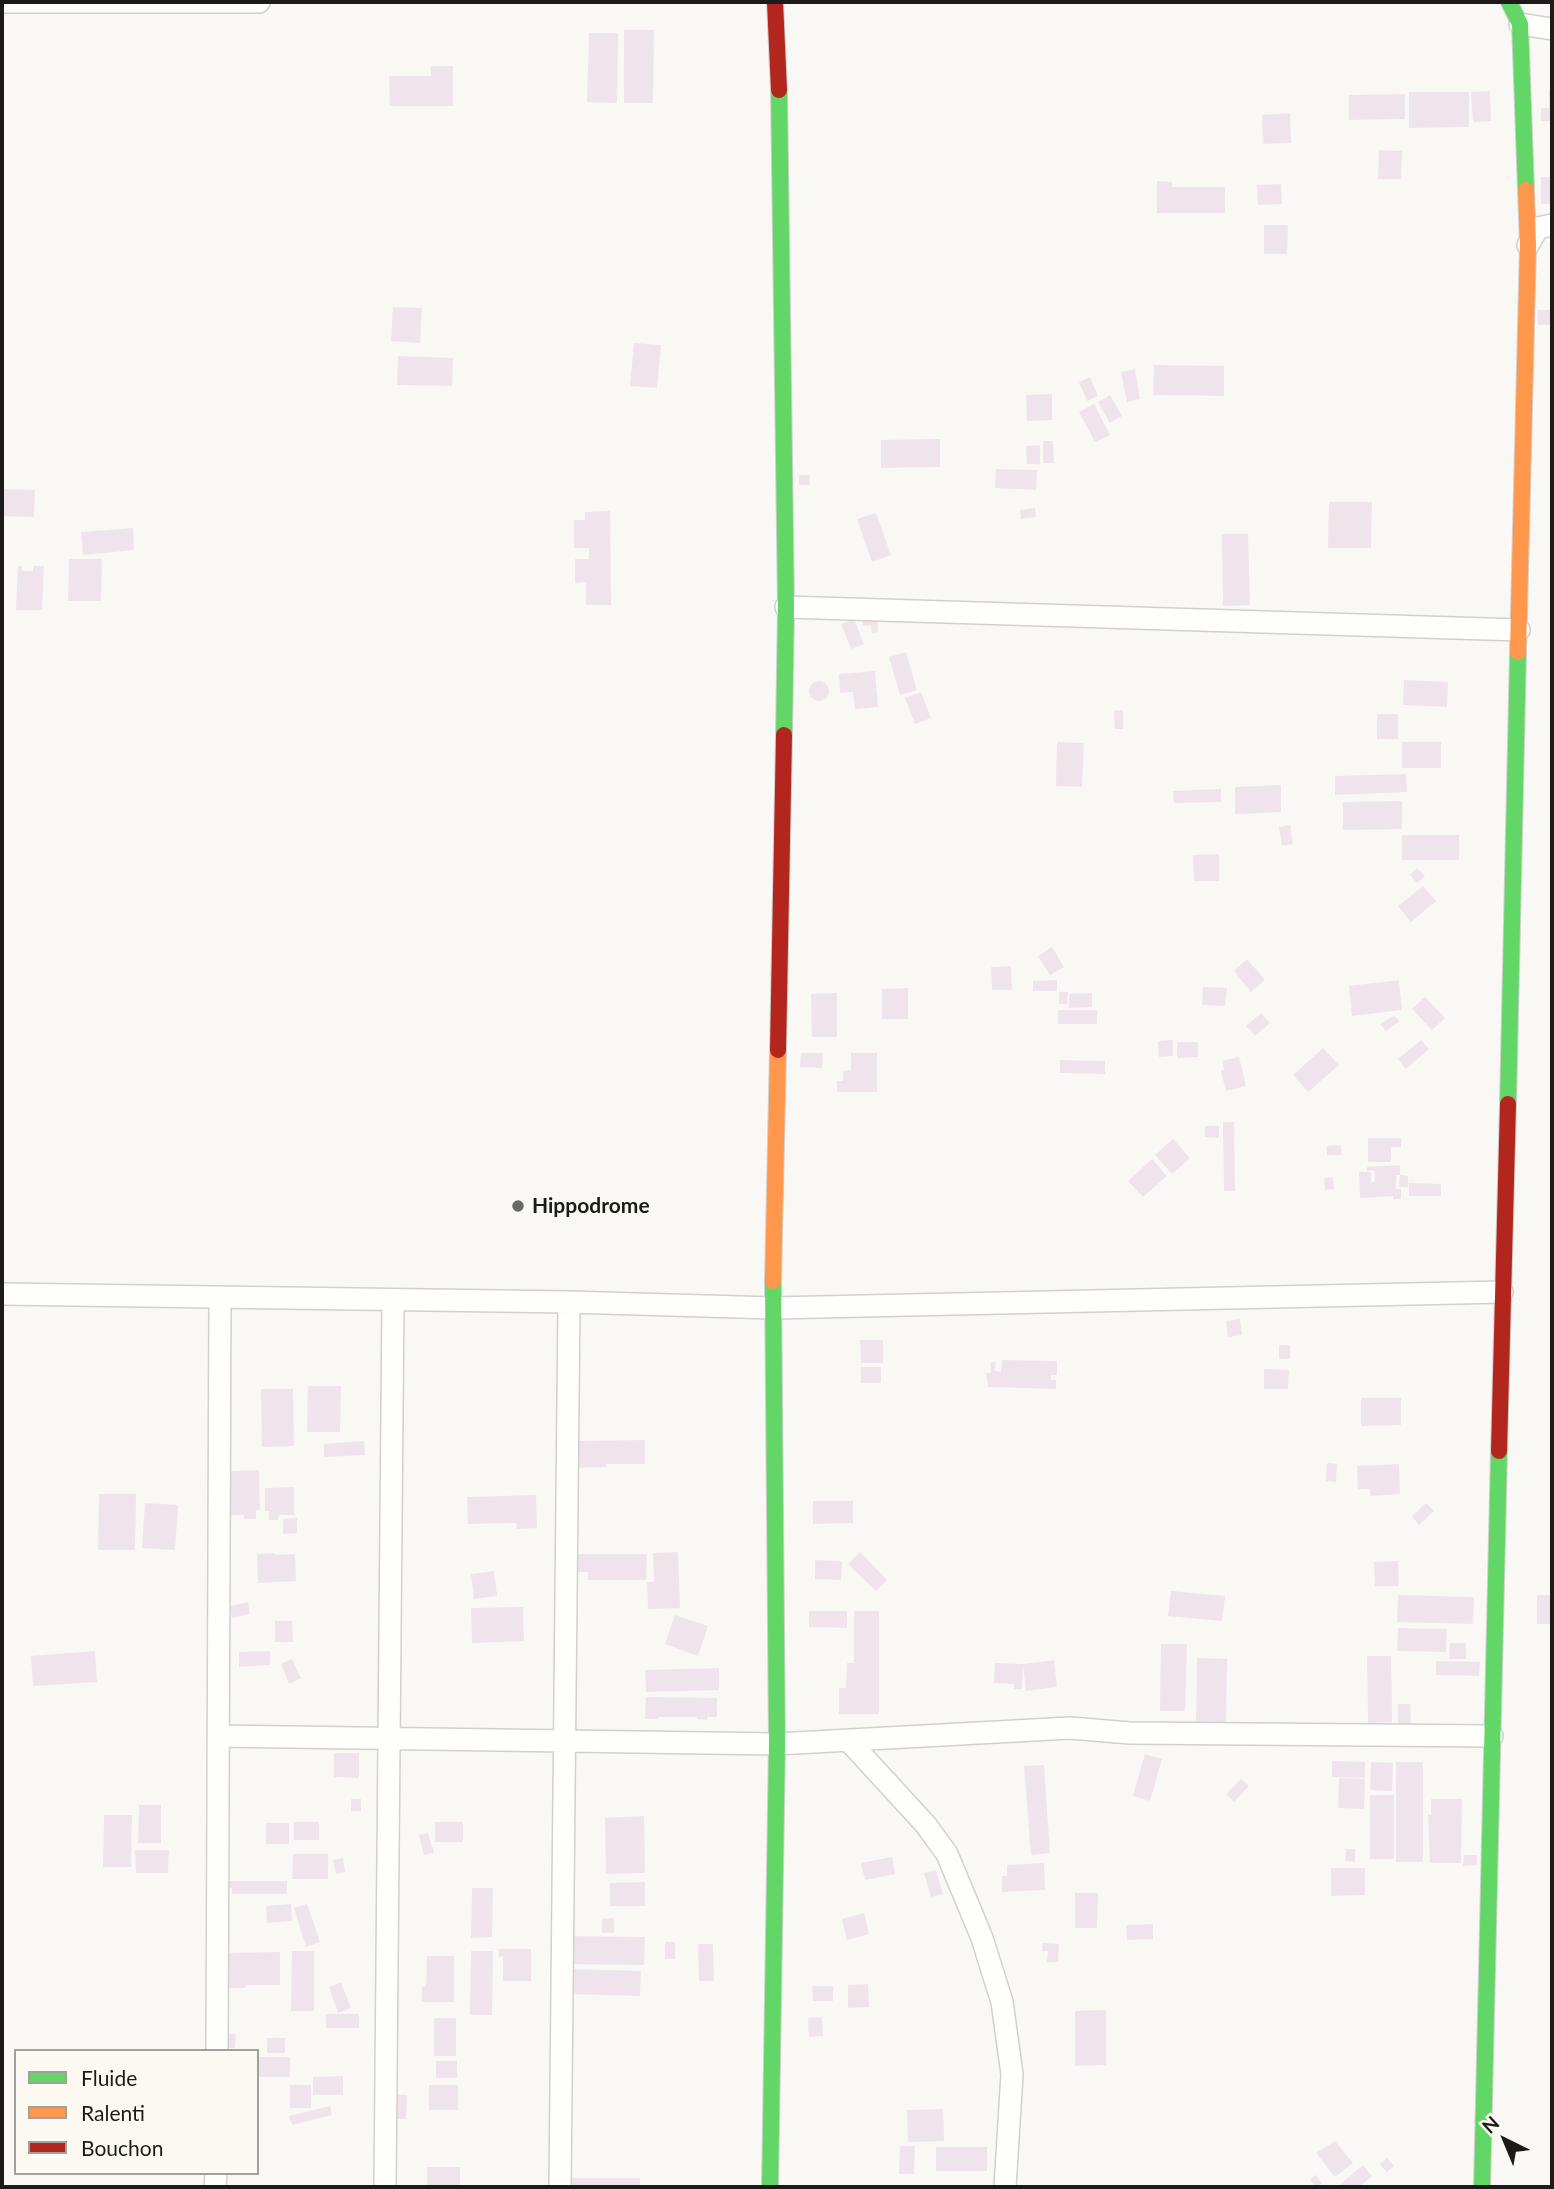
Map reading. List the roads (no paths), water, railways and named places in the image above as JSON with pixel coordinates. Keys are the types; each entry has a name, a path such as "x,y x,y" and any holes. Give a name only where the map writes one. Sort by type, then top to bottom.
{"street":[{"path":"2,2 259,2"},
{"path":"769,2187 777,1744 773,1308 786,607 779,70 775,2"},
{"path":"1482,2187 1528,245 1520,24 1509,2"},
{"path":"1520,24 1552,29"},
{"path":"1528,245 1538,228 1552,225"},
{"path":"786,607 1519,631"},
{"path":"2,1294 569,1302 773,1308 1502,1292"},
{"path":"217,2049 220,1297"},
{"path":"385,2187 393,1300"},
{"path":"560,2187 569,1302"},
{"path":"219,1736 777,1744 1070,1728 1130,1733 1492,1736"},
{"path":"848,1740 926,1825 947,1854 982,1938 1002,2002 1012,2074 1005,2187"}],"place":[{"name":"Hippodrome","path":"518,1206"}]}
